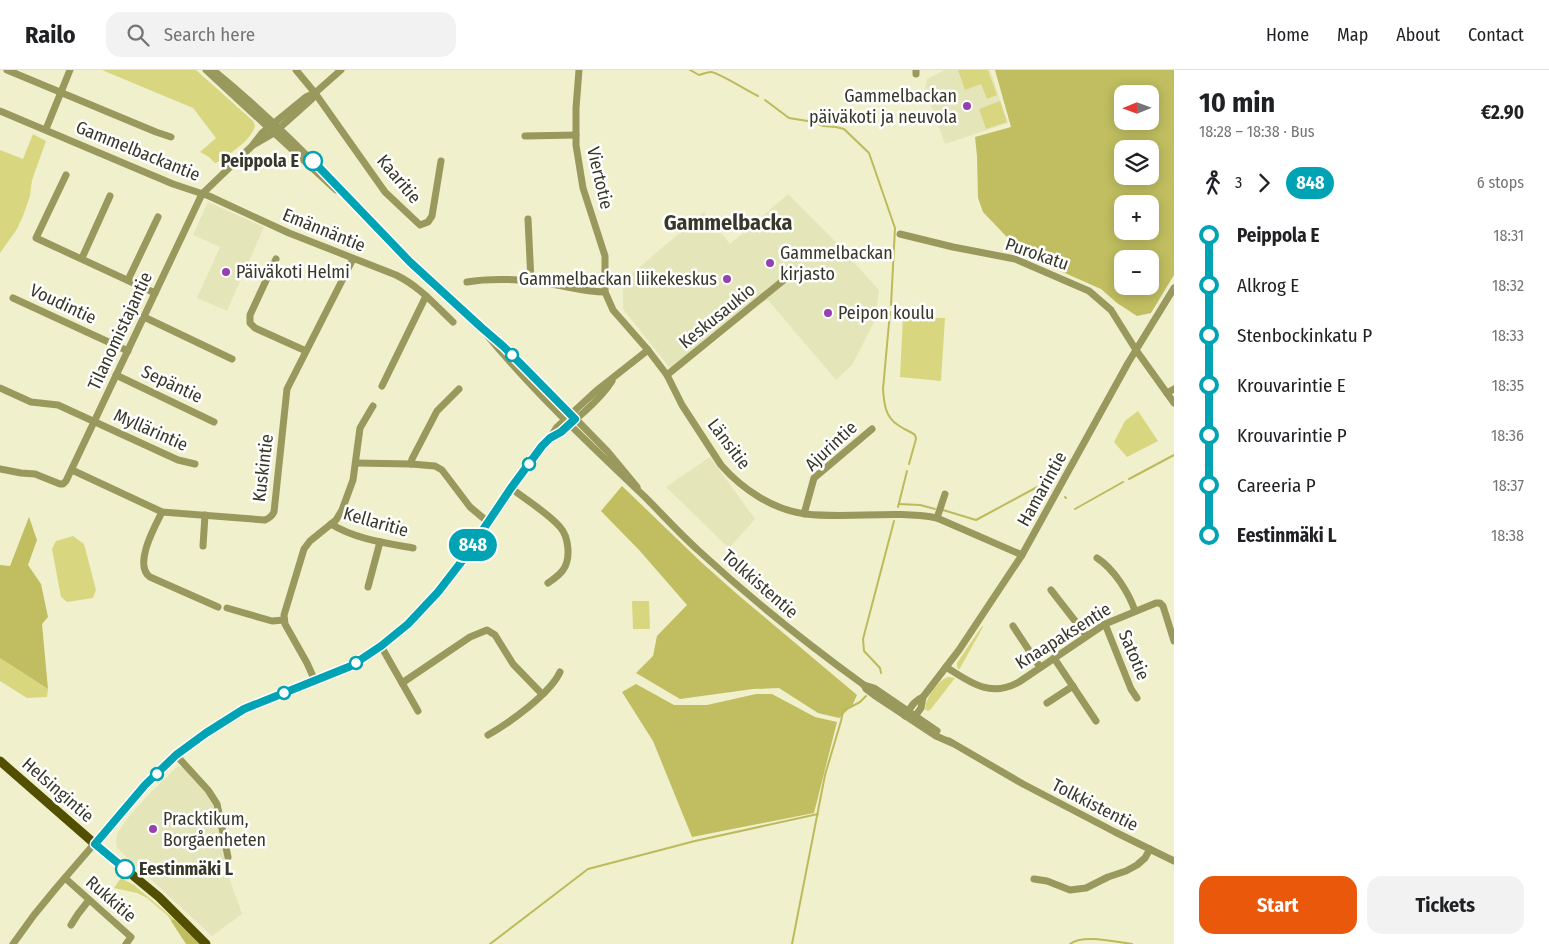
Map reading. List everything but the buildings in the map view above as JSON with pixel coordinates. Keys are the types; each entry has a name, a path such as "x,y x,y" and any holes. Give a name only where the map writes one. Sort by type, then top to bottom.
{"main road":[{"name":"Helsingintie","path":"0,761 159,897 206,944"}],"street":[{"path":"7,70 171,137"},
{"path":"46,129 70,70"},
{"name":"Tolkkistentie","path":"206,70 274,128"},
{"name":"Tolkkistentie","path":"213,70 328,183 354,205 410,262 524,366 570,419 631,478 645,497 698,550 741,589 798,636 864,685 874,688 907,714 952,743 1023,784 1174,861"},
{"path":"296,70 315,93"},
{"name":"Gammelbackantie","path":"0,111 173,184 202,194 252,146 262,133 274,128 312,99 315,93 342,70"},
{"name":"Viertotie","path":"579,70 576,91 577,153 584,188 605,256 605,292"},
{"name":"Kaaritie","path":"315,93 385,192 420,225 428,222 432,216 441,161"},
{"path":"525,136 576,135"},
{"path":"66,175 36,238 155,292"},
{"name":"Emännäntie","path":"202,194 289,233 403,279 426,296 453,322"},
{"name":"Tilanomistajantie","path":"0,469 21,474 35,474 60,484 66,481 202,194"},
{"path":"82,258 110,196"},
{"path":"128,280 158,216"},
{"path":"528,219 531,281"},
{"name":"Purokatu","path":"900,234 953,247 1016,259 1083,287 1111,310 1136,350 1171,391 1174,403"},
{"name":"Kuskintie","path":"72,470 162,512 265,520 272,516 287,389 353,259"},
{"path":"276,260 250,315 250,323 254,328 306,351"},
{"name":"Keskusaukio","path":"667,375 786,279"},
{"path":"467,282 480,280 531,281 590,292 605,292"},
{"name":"Hamarintie","path":"914,718 921,708 923,697 946,667 1022,555 1128,363 1174,288"},
{"name":"Länsitie","path":"605,292 614,310 667,375 682,405 721,465 758,497 783,508 804,514 831,516 906,514 937,518 1022,555"},
{"path":"382,386 426,296"},
{"name":"Voudintie","path":"13,298 128,350"},
{"path":"144,317 232,359"},
{"path":"13,944 34,915 145,785 176,755 244,709 351,666 381,646 417,616 462,561 542,446 550,438 561,432 570,419 600,396 615,377 648,350"},
{"name":"Sepäntie","path":"116,375 214,422"},
{"name":"Myllärintie","path":"0,388 31,402 58,405 178,460 195,464"},
{"path":"412,464 412,459 437,411 459,389"},
{"path":"315,681 284,620 284,615 304,549 310,541 340,515 351,488 360,428 372,406"},
{"name":"Ajurintie","path":"804,514 814,478 872,429"},
{"path":"356,463 430,465 438,468 470,507 488,522"},
{"path":"511,488 554,522 563,532 568,548 566,564 559,575 548,583"},
{"path":"937,518 945,494"},
{"path":"162,512 150,539 144,564 145,572 150,578 218,606"},
{"path":"203,546 205,515"},
{"name":"Kellaritie","path":"330,524 341,531 380,542 413,548"},
{"path":"368,587 380,542"},
{"path":"1097,558 1104,563 1128,593 1135,611"},
{"path":"1051,590 1086,635"},
{"name":"Knaapaksentie","path":"946,667 970,683 978,686 992,689 1011,686 1105,624 1156,603 1160,603 1163,606 1174,641"},
{"path":"227,608 272,621 284,620"},
{"name":"Satotie","path":"1105,624 1131,689 1137,698"},
{"path":"1013,626 1040,667"},
{"path":"402,683 470,637 487,630 496,635 513,664 542,694"},
{"path":"381,646 418,711"},
{"path":"1054,658 1096,721"},
{"path":"488,735 500,728 542,694 557,679 560,672"},
{"path":"1047,703 1073,686"},
{"name":"Hamarintie","path":"907,714 918,699 923,697"},
{"path":"176,755 208,790 217,804 228,857"},
{"path":"1034,879 1047,881 1070,890 1086,888 1137,865 1150,850"},
{"name":"Rukkitie","path":"65,878 131,937 126,944"},
{"path":"71,925 89,900"}],"shaded area":[{"path":"102,70 196,70 253,121 255,126 253,132 245,142 215,163 200,152 216,138 193,108"},
{"name":"Gammelbackan päiväkoti ja neuvola","path":"945,70 990,70 1008,123 945,144 925,89 927,79"},
{"path":"958,70 988,70 997,95 987,99 981,84 965,90"},
{"path":"995,70 1174,70 1174,275 1151,313 1137,316 1117,303 1101,289 1024,255 983,212 978,198 975,137 1011,127"},
{"path":"1000,101 1007,122 986,129 979,109"},
{"path":"33,134 46,141 32,180 30,196 23,216 17,229 0,253 0,150 23,159"},
{"path":"788,194 831,237 879,290 875,320 852,365 836,380 768,300 674,373 623,309 623,290 628,277 704,212 730,244"},
{"name":"Päiväkoti Helmi","path":"208,202 264,227 227,311 197,298 220,247 193,235"},
{"path":"903,317 945,318 941,381 900,377"},
{"path":"1138,411 1158,441 1127,457 1114,442 1125,421"},
{"path":"710,457 755,519 729,548 666,487"},
{"path":"622,486 701,562 857,695 852,706 839,718 818,713 779,688 753,689 680,699 636,673 653,656 657,636 687,605 640,551 601,511"},
{"path":"29,517 37,540 28,565 41,584 48,617 42,624 48,689 0,658 0,565 10,566"},
{"path":"73,536 84,544 96,590 93,598 67,602 61,597 52,549 56,541"},
{"path":"632,601 649,601 650,629 633,629"},
{"path":"983,627 959,670 957,663"},
{"path":"0,658 48,689 47,697 27,698 0,681"},
{"path":"948,677 955,678 928,711 925,709 930,695 940,682"},
{"path":"636,684 674,705 707,705 756,694 772,694 815,717 837,722 814,813 692,837 653,741 622,692"},
{"path":"178,766 186,768 207,792 214,804 230,880 242,914 212,936 117,848 117,834 126,820"},
{"path":"121,878 134,885 174,919 171,921 167,915 147,898 137,893 114,888"},
{"path":"174,919 200,944 186,944 171,921"}],"waterway":[{"path":"690,70 699,75 710,72 715,73 758,96"},
{"path":"765,100 789,118 844,129 869,153 895,228 891,305"},
{"path":"890,312 883,389 884,399 890,418 915,435 916,439 909,464"},
{"path":"1129,479 1174,455"},
{"path":"898,507 907,471"},
{"path":"1075,509 1123,482"},
{"path":"943,510 976,520 1041,485 1048,488"},
{"path":"899,504 920,505 935,509"},
{"path":"881,673 880,668 864,651 863,639 894,521"},
{"path":"792,944 825,775 843,711 860,702 866,696"},
{"path":"490,944 588,869 695,841 818,814"},
{"path":"1070,944 1076,941 1091,939 1132,944"}],"bus line":[{"name":"848","path":"125,869 95,844 145,785 176,755 244,709 351,666 399,632 417,616 462,561 542,446 575,419 503,346 410,262 313,161"}],"place":[{"name":"Gammelbackan päiväkoti ja neuvola","path":"967,106"},
{"name":"Peippola E","path":"313,161"},
{"name":"Gammelbackan kirjasto","path":"770,263"},
{"name":"Päiväkoti Helmi","path":"226,272"},
{"name":"Gammelbackan liikekeskus","path":"727,279"},
{"name":"Peipon koulu","path":"828,313"},
{"name":"Pracktikum, Borgåenheten","path":"153,829"},
{"name":"Eestinmäki L","path":"125,869"}],"district":[{"name":"Gammelbacka","path":"728,222"}]}
